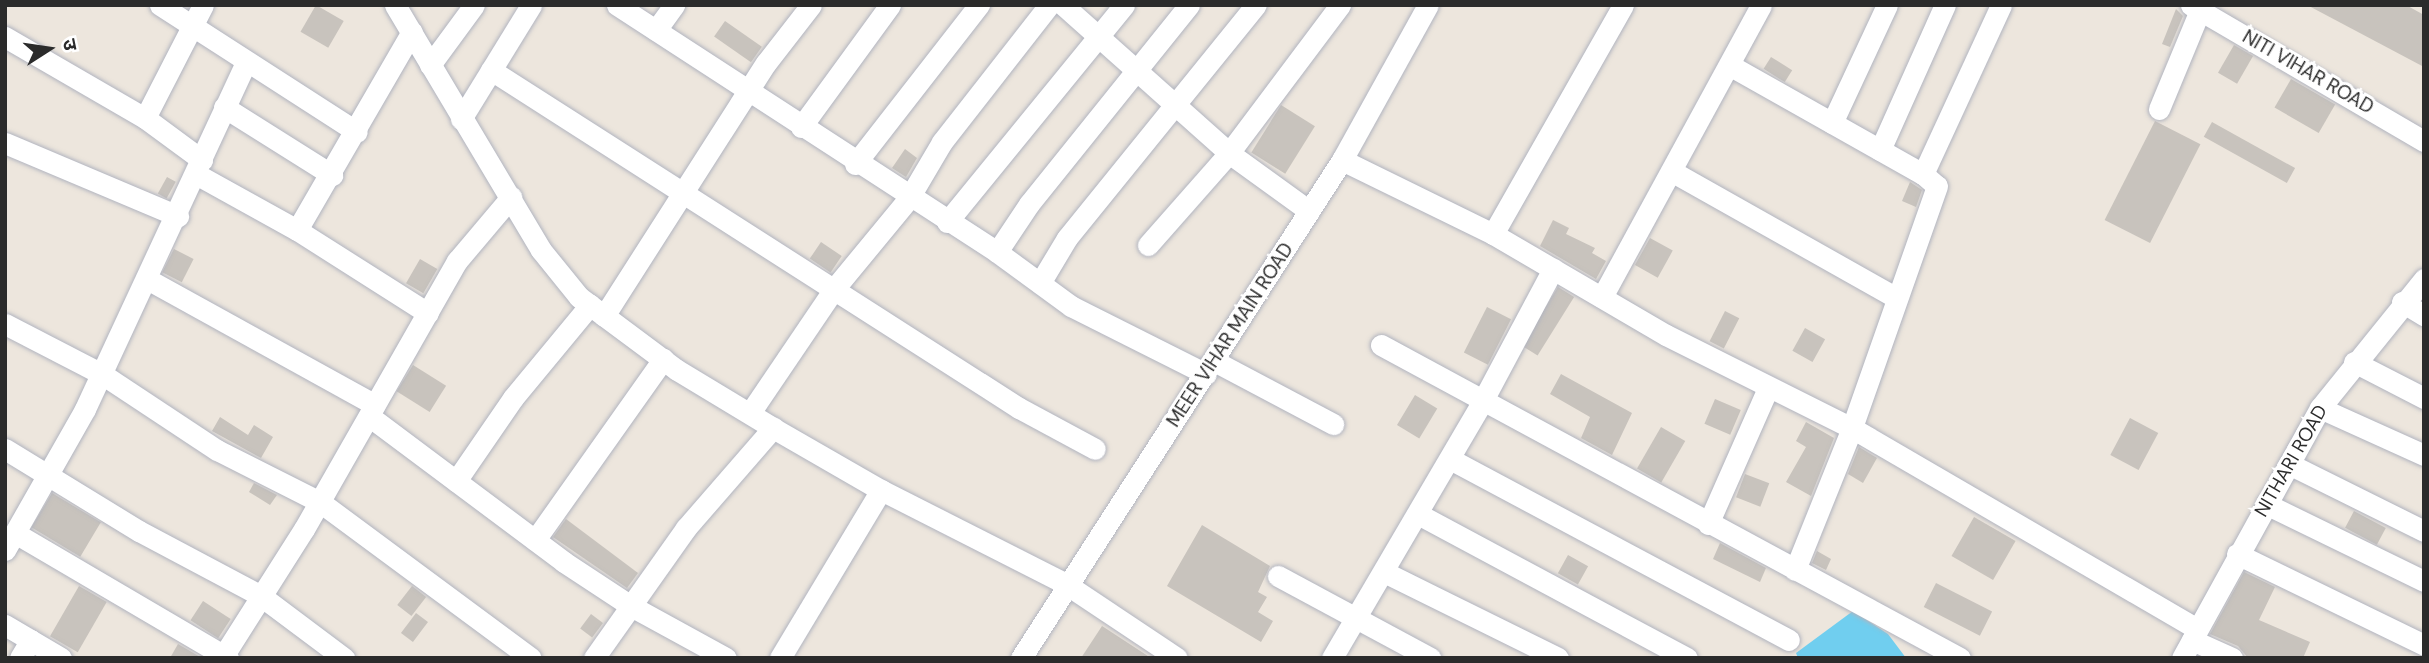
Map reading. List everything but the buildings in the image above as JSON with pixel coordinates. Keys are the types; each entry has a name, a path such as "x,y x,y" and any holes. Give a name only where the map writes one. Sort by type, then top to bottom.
{"street":[{"path":"160,5 190,27 357,132"},
{"path":"145,118 203,5"},
{"path":"430,65 474,5"},
{"path":"461,120 531,5"},
{"path":"617,5 855,164 997,252 1071,306 1333,424"},
{"path":"656,30 674,5"},
{"path":"456,481 513,398 597,311 684,191 746,93 811,5"},
{"path":"801,127 890,5"},
{"path":"855,164 979,5"},
{"path":"750,413 834,289 909,198 942,142 1049,5"},
{"path":"1063,5 1229,153 1310,211"},
{"path":"947,222 1124,5"},
{"path":"997,252 1029,204 1189,5"},
{"path":"1040,283 1067,238 1256,5"},
{"path":"1148,245 1229,153 1340,5"},
{"name":"MEER VIHAR MAIN ROAD","path":"1021,658 1066,584 1210,368 1342,160 1427,5"},
{"path":"1493,234 1623,5"},
{"path":"1602,297 1731,66 1761,5"},
{"path":"1832,123 1887,5"},
{"path":"1881,150 1945,5"},
{"path":"1923,174 2001,5"},
{"path":"398,6 461,120 541,250 597,311 663,359 773,428 881,490 1066,584 1177,658"},
{"path":"2159,109 2195,7"},
{"name":"NITI VIHAR ROAD","path":"2195,7 2424,141"},
{"path":"297,230 357,132 412,32"},
{"path":"5,37 145,118 199,167 428,313"},
{"path":"247,62 224,107 178,216 102,374 10,541 224,657 320,502 457,261 510,197"},
{"path":"1731,66 1923,174 1937,186 1852,428 1795,570"},
{"path":"492,70 1019,408 1095,449"},
{"path":"224,107 331,175"},
{"path":"5,143 178,216"},
{"path":"1342,160 1493,234 1768,388 1852,428 2190,642 2232,658"},
{"path":"1673,172 1897,298"},
{"path":"1332,658 1450,459 1553,268"},
{"path":"147,279 372,410 456,481 535,540 631,606 726,658"},
{"name":"NITHARI ROAD","path":"2190,642 2320,408 2402,302 2424,279"},
{"path":"2402,302 2424,315"},
{"path":"5,324 102,374 217,450 320,502 531,658"},
{"path":"1381,345 1482,402 1961,658"},
{"path":"535,540 663,359"},
{"path":"2354,362 2424,398"},
{"path":"1708,523 1768,388"},
{"path":"2320,408 2424,455"},
{"path":"594,658 686,528 773,428"},
{"path":"5,449 139,531 261,596 344,658"},
{"path":"1450,459 1789,640"},
{"path":"2288,464 2424,531"},
{"path":"780,658 881,490"},
{"path":"2266,504 2424,581"},
{"path":"1418,514 1687,658"},
{"path":"2237,554 2424,645"},
{"path":"1384,572 1558,658"},
{"path":"1278,576 1430,658"},
{"path":"5,625 26,649 61,658"}],"water":[{"path":"1853,611 1888,634 1906,658 1798,658 1796,653"}]}
